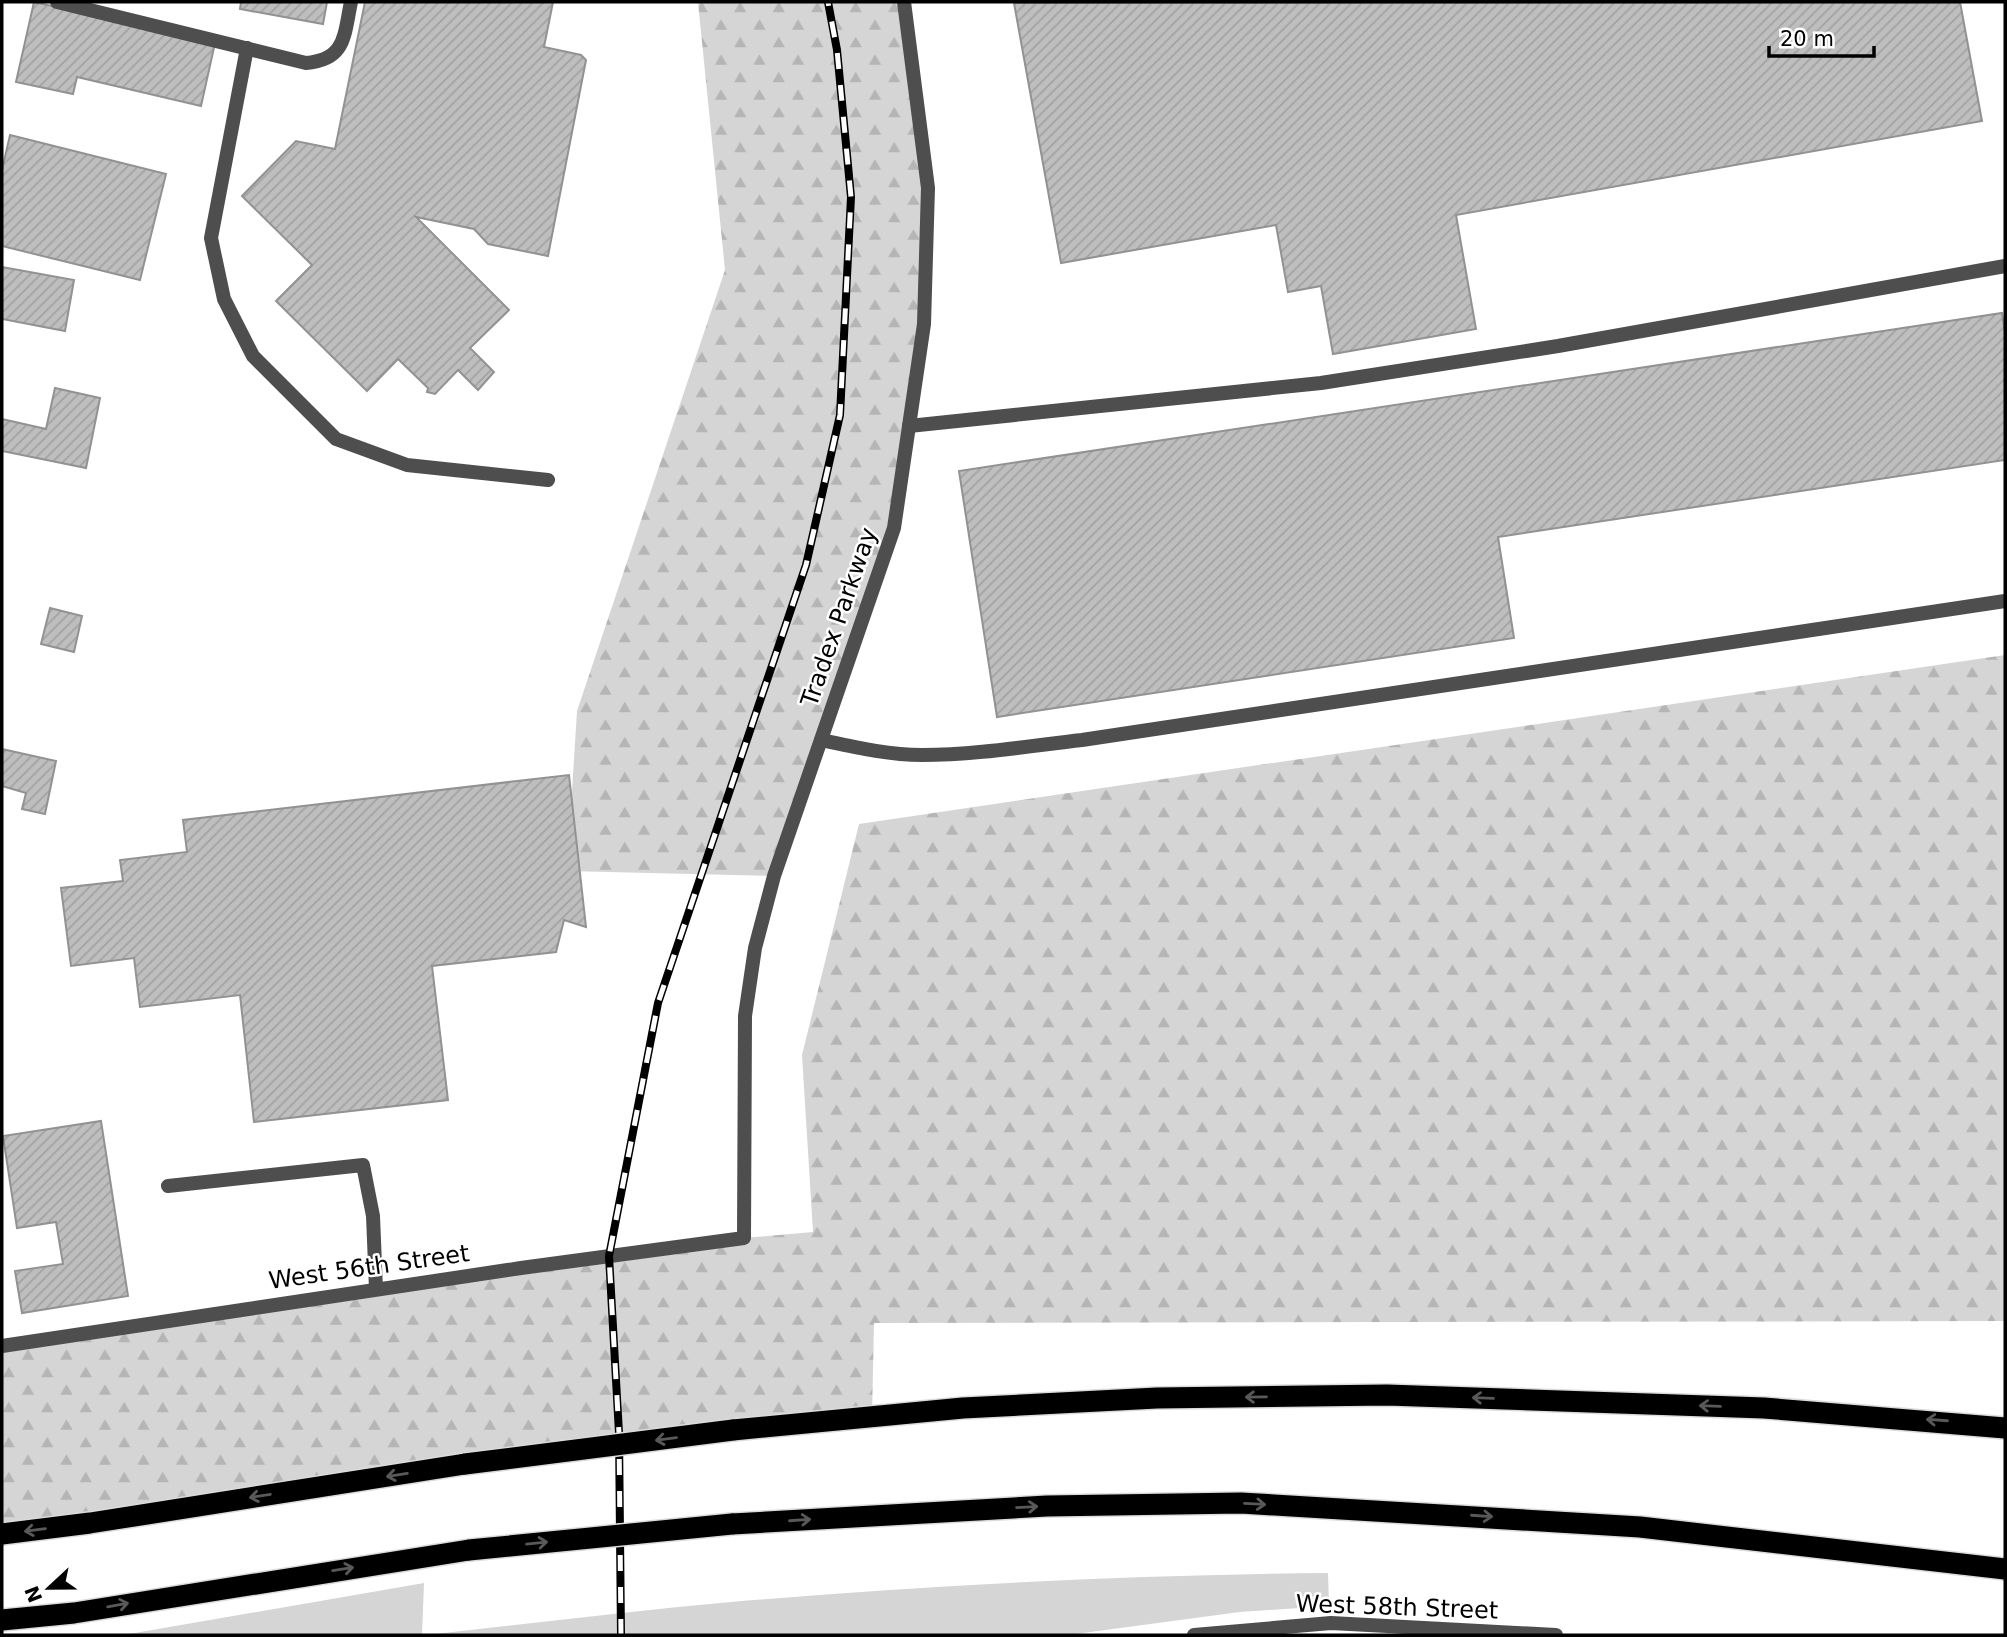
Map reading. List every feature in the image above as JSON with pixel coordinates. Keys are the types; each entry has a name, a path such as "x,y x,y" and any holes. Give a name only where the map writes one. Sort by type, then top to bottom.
{"highway":[{"path":"2,1534 90,1523 465,1464 733,1430 962,1408 1157,1398 1387,1395 1764,1408 2005,1427"},
{"path":"2,1620 74,1612 469,1550 732,1524 1047,1506 1241,1503 1446,1513 1640,1528 2005,1569"}],"street":[{"path":"57,2 306,63 333,55 343,43 351,2"},
{"name":"Tradex Parkway","path":"744,1238 745,1016 755,948 774,876 894,528 924,324 928,188 904,2"},
{"path":"247,48 211,238 224,299 253,356 337,439 407,465 548,480"},
{"path":"909,426 1321,383 1571,343 2005,266"},
{"path":"821,740 872,751 920,755 1069,742 2005,601"},
{"path":"168,1186 363,1165 373,1216 376,1289"},
{"name":"West 56th Street","path":"2,1346 376,1289 744,1238"},
{"name":"West 58th Street","path":"1194,1635 1331,1623 1556,1635"}],"green space":[{"path":"698,2 904,2 928,188 924,324 894,528 774,876 567,871 577,711 725,270"},
{"path":"2005,655 2005,1321 874,1323 872,1417 2,1534 2,1346 744,1238 813,1232 802,1055 859,824"},
{"path":"1328,1573 1329,1606 1240,1612 1068,1635 426,1635 805,1596 1029,1582"},
{"path":"424,1583 422,1635 116,1635 129,1634"}],"building":[{"path":"34,2 215,43 201,106 77,77 73,94 16,82"},
{"path":"241,2 327,2 323,24 240,9"},
{"path":"365,2 553,2 544,47 581,55 586,60 548,256 488,244 474,229 416,217 509,310 470,348 494,372 478,390 458,370 435,394 427,392 428,388 398,359 367,391 276,301 312,265 242,196 296,141 335,149"},
{"path":"1960,2 1982,121 1456,215 1476,329 1333,354 1321,286 1288,292 1276,225 1061,263 1014,3"},
{"path":"10,135 166,174 140,280 2,246 2,170"},
{"path":"2,267 74,280 65,331 2,319"},
{"path":"2002,313 2005,333 2005,460 1498,537 1514,638 997,717 959,471"},
{"path":"55,388 100,398 86,468 2,451 2,419 46,429"},
{"path":"50,608 82,616 74,652 41,644"},
{"path":"2,749 56,761 45,814 22,809 26,793 2,786"},
{"path":"569,775 586,927 564,920 556,952 432,966 448,1100 254,1122 240,995 140,1007 134,958 71,966 61,888 123,881 120,860 187,852 183,820"},
{"path":"101,1121 128,1296 22,1313 15,1271 63,1264 56,1222 17,1228 3,1136"}],"railway":[{"path":"621,1635 619,1433 609,1256 658,1003 806,565 840,415 851,197 837,50 828,2"}]}
